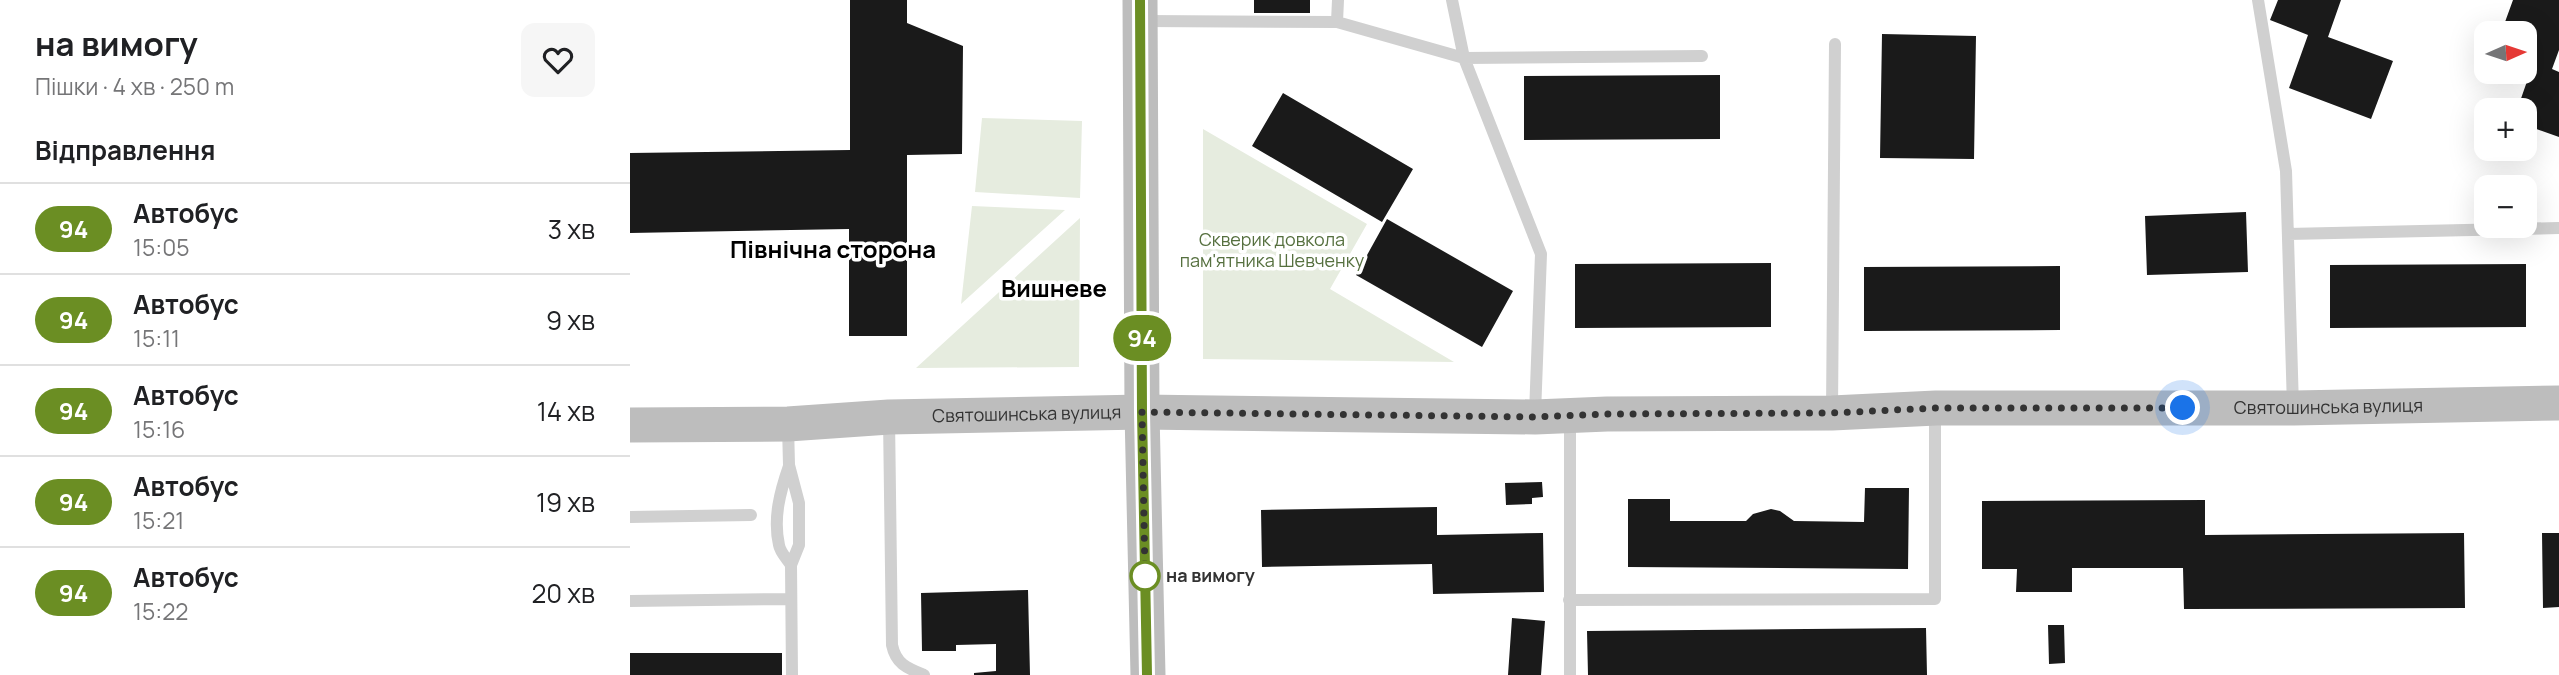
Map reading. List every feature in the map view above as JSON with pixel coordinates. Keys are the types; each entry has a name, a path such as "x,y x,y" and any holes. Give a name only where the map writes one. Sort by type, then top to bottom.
{"street":[{"path":"1140,10 1142,412 1147,675"},
{"name":"Святошинська вулиця","path":"630,425 788,425 889,418 1142,412 1535,417 1832,413 1936,408 2294,408 2559,403"}],"lane":[{"path":"1337,22 1338,0"},
{"path":"1452,0 1464,58 1541,254 1535,417"},
{"path":"2258,0 2286,172 2294,408"},
{"path":"1140,10 1337,22 1464,58 1702,56"},
{"path":"1832,413 1835,44"},
{"path":"2288,234 2559,228"},
{"path":"1569,600 1935,599 1936,408"},
{"path":"1570,415 1570,675"},
{"path":"889,418 892,645 894,655 900,663 924,675"},
{"path":"788,425 789,465 799,510 799,545 791,565 792,675"},
{"path":"789,465 777,502 779,547 791,565"},
{"path":"630,517 751,515"},
{"path":"630,600 791,600"}],"green space":[{"path":"982,118 1082,121 1080,198 975,192"},
{"name":"Скверик довкола пам'ятника Шевченку","path":"1203,129 1367,224 1330,289 1454,362 1203,359"},
{"path":"972,206 1065,210 961,304"},
{"path":"1080,218 1079,367 916,368"}],"building":[{"path":"850,0 907,0 907,23 963,46 962,154 907,155 907,336 849,336 849,229 630,233 630,153 850,150"},
{"path":"1254,0 1310,0 1310,13 1254,13"},
{"path":"2278,0 2341,0 2328,37 2393,61 2371,119 2289,88 2308,35 2270,20"},
{"path":"2513,0 2559,0 2559,50 2552,69 2559,72 2559,137 2537,129 2537,98 2521,98 2526,84 2538,84 2538,21 2505,21"},
{"path":"1882,34 1976,36 1974,159 1880,158"},
{"path":"1720,75 1720,139 1524,140 1524,76"},
{"path":"1283,93 1413,169 1382,222 1252,146"},
{"path":"2246,212 2248,272 2147,275 2145,216"},
{"path":"1387,219 1513,291 1482,347 1356,275"},
{"path":"1771,263 1771,327 1575,328 1575,264"},
{"path":"2526,264 2526,327 2330,328 2330,265"},
{"path":"2060,266 2060,330 1864,331 1864,267"},
{"path":"1542,482 1543,497 1532,498 1532,504 1506,505 1505,483"},
{"path":"1865,488 1909,488 1908,569 1628,567 1628,499 1670,499 1670,521 1746,521 1753,514 1771,509 1780,511 1794,521 1864,522"},
{"path":"2205,500 2205,535 2464,533 2465,608 2184,609 2183,568 2072,568 2072,592 2016,592 2017,569 1982,569 1982,501"},
{"path":"1437,507 1437,535 1543,533 1544,592 1433,594 1432,564 1262,567 1261,510"},
{"path":"2542,533 2559,533 2559,607 2543,608"},
{"path":"1028,590 1030,675 974,675 996,671 996,644 956,645 956,651 922,651 921,593"},
{"path":"1512,618 1545,621 1541,675 1508,675"},
{"path":"2048,625 2064,625 2065,663 2049,664"},
{"path":"1926,628 1927,675 1588,675 1587,631"},
{"path":"630,653 782,653 782,675 630,675"}],"bus line":[{"name":"94","path":"1140,0 1142,412 1147,675"}],"place":[{"name":"на вимогу","path":"1145,576"}],"district":[{"name":"Північна сторона","path":"833,250"},
{"name":"Вишневе","path":"1054,289"}],"route":[{"path":"1145,576 1142,412 1535,417 1832,413 1936,408 2183,408"}]}
